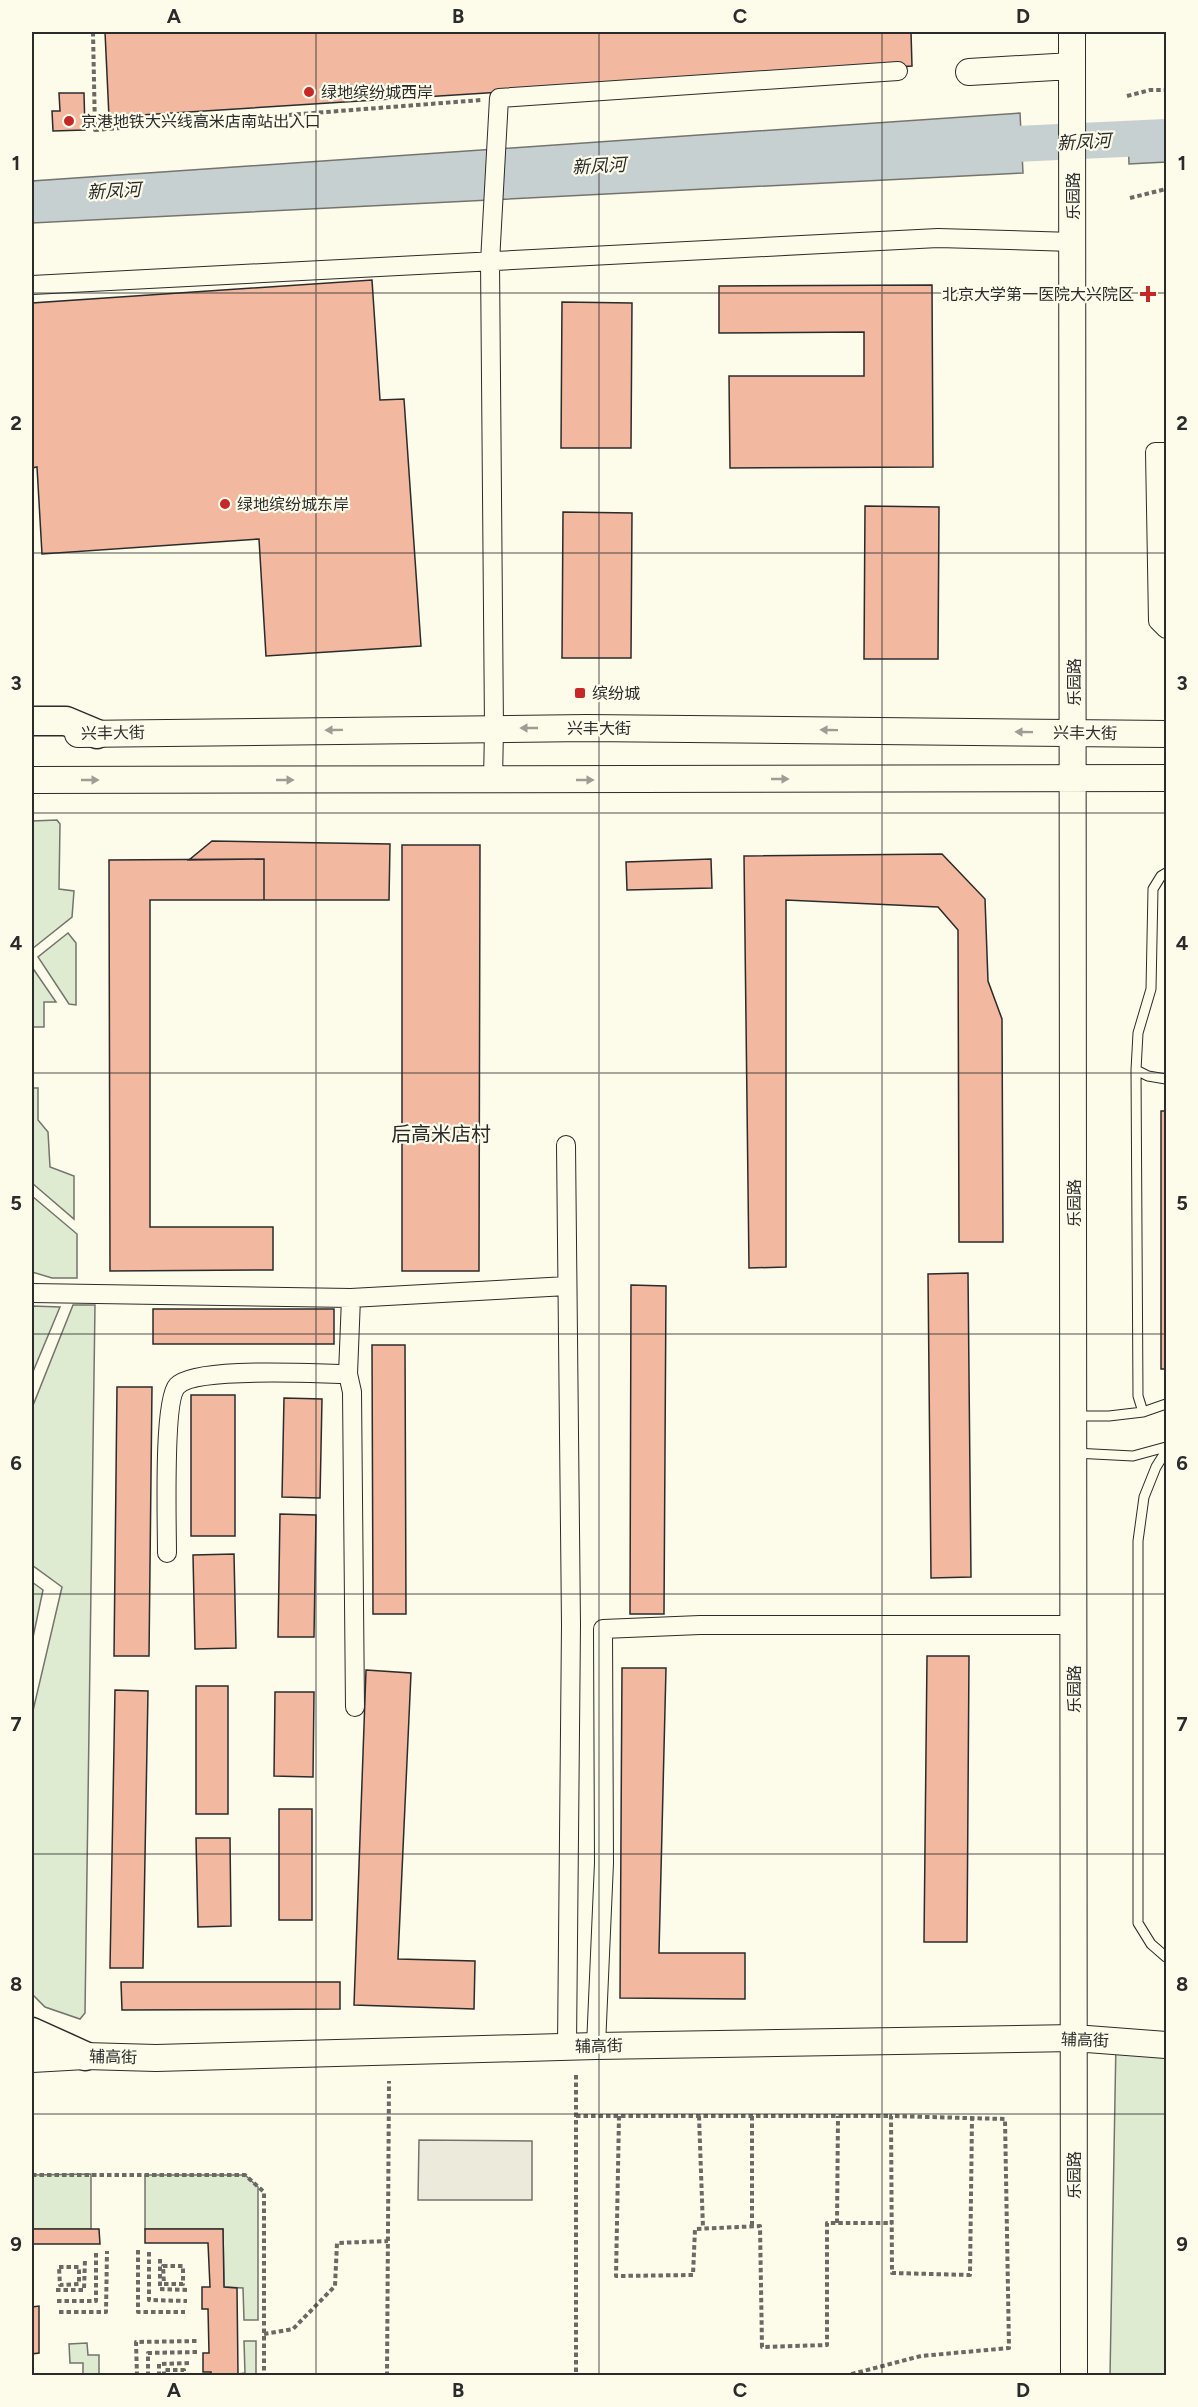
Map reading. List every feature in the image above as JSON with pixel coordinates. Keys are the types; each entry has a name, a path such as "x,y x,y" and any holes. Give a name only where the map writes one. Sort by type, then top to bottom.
{"main road":[{"path":"32,721 66,721 97,734"},
{"path":"32,2032 85,2056"}],"street":[{"name":"乐园路","path":"1072,32 1074,2376"},
{"path":"969,72 1072,66"},
{"path":"493,781 490,262 499,98 898,71"},
{"path":"32,285 938,238 1073,242"},
{"path":"1167,452 1155,452 1158,621 1167,629"},
{"name":"兴丰大街","path":"32,735 494,728 1167,734"},
{"path":"32,780 493,781 1167,778"},
{"path":"566,1145 571,1625 567,2047"},
{"path":"32,1293 351,1298 567,1286"},
{"path":"351,1298 348,1374 352,1392 355,1707"},
{"path":"167,1553 168,1416 175,1388 184,1379 213,1374 348,1374"},
{"path":"596,2046 604,1863 603,1629 700,1625 1074,1625"},
{"name":"辅高街","path":"32,2059 85,2056 156,2058 596,2046 1074,2038 1167,2045"}],"lane":[{"path":"1143,1412 1138,1396 1136,1070 1138,1033 1151,989 1153,889 1161,876 1167,873"},
{"path":"1136,1070 1148,1076 1167,1079"},
{"path":"1074,1416 1109,1416 1143,1412 1167,1404"},
{"path":"1074,1453 1134,1456 1167,1447"},
{"path":"1167,1451 1156,1467 1144,1497 1138,1541 1137,1645 1138,1923 1151,1944 1167,1956"}],"path":[{"path":"93,32 95,130 499,98"},
{"path":"1126,96 1150,90 1167,90"},
{"path":"1130,198 1167,189"},
{"path":"576,2074 576,2376"},
{"path":"387,2376 388,2081"},
{"path":"576,2116 891,2116 1005,2119 1009,2348 921,2356 844,2376"},
{"path":"619,2116 616,2276 693,2275 695,2229 760,2226 762,2347 827,2345 827,2223 892,2223"},
{"path":"699,2116 703,2229"},
{"path":"752,2116 752,2226"},
{"path":"837,2223 838,2116"},
{"path":"891,2116 892,2273 970,2275 972,2118"},
{"path":"32,2175 245,2175 264,2192 264,2376"},
{"path":"264,2334 293,2329 335,2286 337,2242 388,2241"},
{"path":"138,2250 138,2312 185,2312"},
{"path":"60,2312 106,2312 106,2251"},
{"path":"57,2301 96,2301 96,2252"},
{"path":"149,2252 149,2300 187,2301"},
{"path":"56,2290 84,2290 85,2259"},
{"path":"160,2259 160,2289 189,2290"},
{"path":"163,2266 183,2266 183,2284 164,2284 163,2266"},
{"path":"60,2267 79,2267 79,2284 60,2285 60,2267"},
{"path":"137,2376 136,2342 198,2341"},
{"path":"148,2376 148,2353 197,2352"},
{"path":"159,2376 159,2364 189,2363"},
{"path":"164,2376 164,2370 184,2370 184,2376"}],"green space":[{"path":"57,820 60,824 59,889 74,891 72,917 32,949 32,821"},
{"path":"68,933 76,943 76,1005 69,1004 38,957"},
{"path":"32,967 56,1002 44,1002 44,1027 32,1027"},
{"path":"32,1088 38,1088 38,1120 48,1132 50,1167 74,1176 74,1219 32,1183"},
{"path":"32,1196 77,1234 77,1278 52,1278 32,1272"},
{"path":"73,1305 95,1305 85,2013 80,2019 45,2007 32,1994 32,1715 62,1587 32,1565 32,1408"},
{"path":"32,1306 60,1307 32,1374"},
{"path":"32,1582 43,1590 32,1642"},
{"path":"1116,2041 1166,2045 1166,2375 1110,2376"},
{"path":"91,2174 91,2229 32,2229 32,2175"},
{"path":"145,2175 245,2175 258,2187 258,2320 244,2320 243,2288 224,2287 223,2229 145,2229"},
{"path":"244,2341 256,2341 256,2375 223,2376 245,2373"},
{"path":"87,2343 88,2355 99,2355 99,2375 83,2375 83,2363 70,2363 69,2344"}],"shaded area":[{"path":"419,2140 532,2141 532,2200 418,2200"}],"water":[{"path":"1020,113 1023,173 32,223 32,181"},
{"path":"1166,129 1166,162 1129,164 1128,132 1144,133"}],"building":[{"name":"绿地缤纷城西岸","path":"105,32 911,32 912,66 109,117"},
{"name":"京港地铁大兴线高米店南站出入口","path":"59,93 84,93 85,130 53,131 52,111 60,111"},
{"name":"绿地缤纷城东岸","path":"372,280 380,400 404,399 421,646 266,656 259,539 42,554 37,467 32,468 32,303"},
{"path":"932,285 933,467 730,468 729,376 864,376 864,332 719,333 719,286"},
{"path":"562,302 632,303 631,448 561,448"},
{"path":"865,506 939,507 938,659 864,659"},
{"path":"563,512 632,513 631,658 562,658"},
{"path":"212,841 390,844 389,900 264,900 264,859 189,860"},
{"path":"402,845 480,845 479,1271 402,1271"},
{"path":"942,854 985,899 988,981 1002,1019 1003,1242 959,1242 958,930 938,907 786,900 786,1267 749,1268 744,856"},
{"path":"264,859 264,900 150,900 150,1227 273,1227 273,1270 110,1271 109,860"},
{"path":"711,859 712,888 627,890 626,862"},
{"path":"1161,1111 1166,1111 1166,1369 1161,1369"},
{"path":"968,1273 971,1577 931,1578 928,1274"},
{"path":"631,1285 666,1286 664,1614 630,1614"},
{"path":"153,1309 334,1309 334,1344 153,1344"},
{"path":"372,1345 405,1345 406,1614 373,1614"},
{"path":"117,1387 152,1387 149,1656 114,1656"},
{"path":"191,1395 235,1395 235,1536 191,1536"},
{"path":"284,1398 322,1399 320,1498 282,1497"},
{"path":"280,1514 316,1515 314,1637 278,1637"},
{"path":"234,1554 236,1648 195,1649 193,1555"},
{"path":"927,1656 969,1656 967,1942 924,1942"},
{"path":"622,1668 666,1668 659,1953 745,1953 745,1999 620,1998"},
{"path":"366,1670 411,1673 398,1959 475,1961 474,2009 354,2005"},
{"path":"196,1686 228,1686 228,1814 196,1814"},
{"path":"115,1690 148,1691 143,1968 110,1968"},
{"path":"275,1692 314,1692 313,1777 274,1776"},
{"path":"279,1809 312,1809 312,1920 279,1920"},
{"path":"196,1838 230,1838 231,1926 198,1927"},
{"path":"121,1982 340,1982 340,2009 122,2010"},
{"path":"32,2229 99,2229 100,2244 32,2244"},
{"path":"145,2229 223,2229 224,2287 237,2288 238,2374 211,2376 211,2372 203,2372 203,2353 209,2353 208,2309 202,2309 202,2287 210,2287 208,2243 145,2243"},
{"path":"39,2306 39,2353 32,2354 32,2307"}],"waterway":[{"name":"新凤河","path":"972,146 1166,137"}],"place":[{"name":"绿地缤纷城西岸","path":"309,92"},
{"name":"京港地铁大兴线高米店南站出入口","path":"69,121"},
{"name":"北京大学第一医院大兴院区","path":"1148,294"},
{"name":"绿地缤纷城东岸","path":"225,504"},
{"name":"缤纷城","path":"580,693"}],"district":[{"name":"后高米店村","path":"441,1134"}]}
